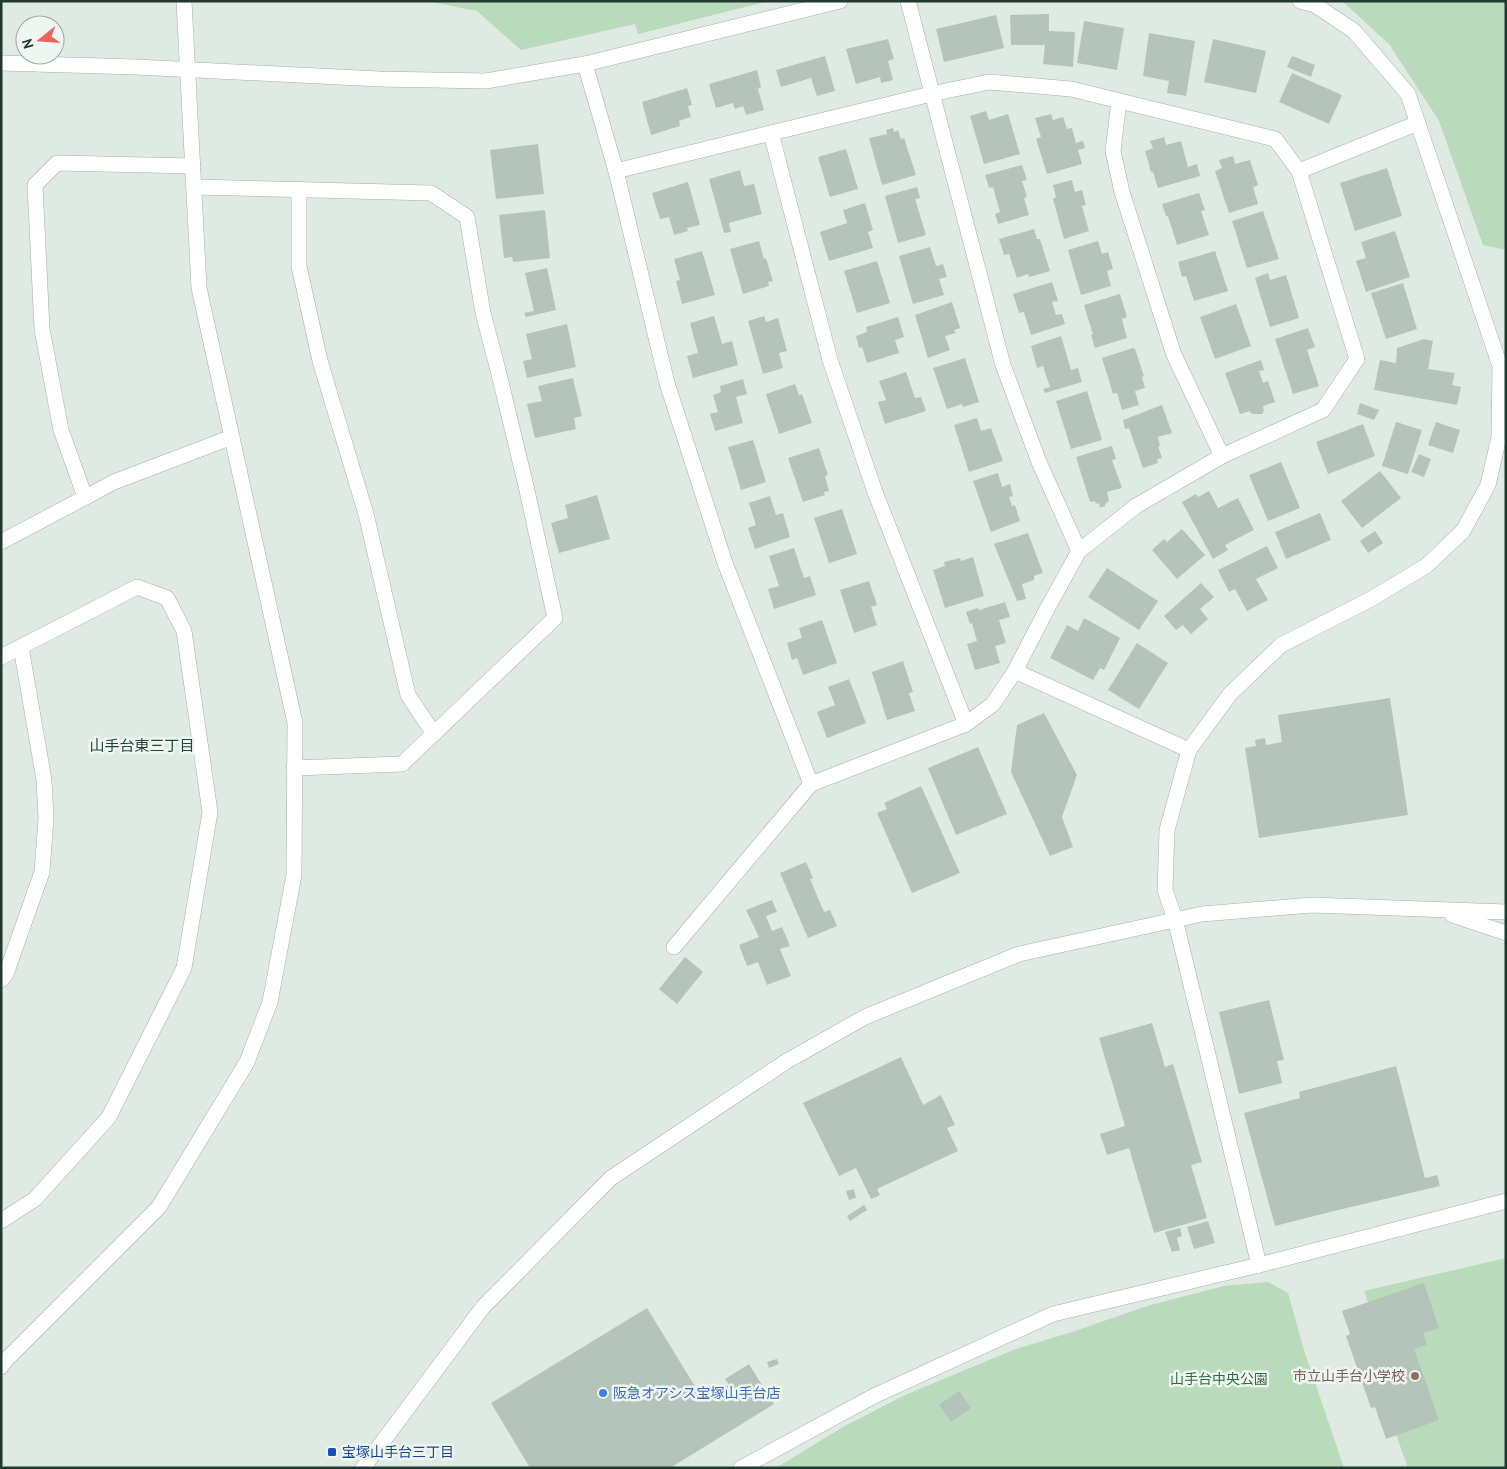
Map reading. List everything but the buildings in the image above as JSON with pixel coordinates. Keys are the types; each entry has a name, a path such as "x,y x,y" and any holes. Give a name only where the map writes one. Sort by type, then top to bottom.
{"street":[{"path":"1,1367 160,1208 248,1062 270,1002 294,875 295,723 199,288 184,1"},
{"path":"1,63 188,69 379,79 486,81 585,64 840,1"},
{"path":"908,1 1003,364 1040,462 1079,551"},
{"path":"1259,1265 1175,919 1165,890 1167,830 1189,750 1230,694 1281,645 1371,599 1426,566 1463,532 1488,485 1499,437 1500,366 1408,94 1354,31 1315,5 1300,1"},
{"path":"585,64 616,171 670,393 725,563 811,784"},
{"path":"616,171 931,94 989,82 1071,89 1275,139 1298,171 1357,359 1323,410 1222,456 1136,506 1079,551 1015,671 993,704 966,724 811,784 674,947"},
{"path":"1119,101 1113,151 1122,192 1174,355 1222,456"},
{"path":"1298,171 1418,123"},
{"path":"771,133 830,360 875,492 966,724"},
{"path":"85,497 61,430 42,329 34,185 57,163 193,166"},
{"path":"194,186 431,193 467,217 483,313 524,476 555,618 402,764 294,768"},
{"path":"299,189 299,266 320,361 366,514 408,695 434,734"},
{"path":"1,542 114,482 232,437"},
{"path":"1,657 137,586 167,598 184,631 210,812 184,968 109,1117 35,1199 1,1221"},
{"path":"1,980 6,974 42,872 46,818 44,780 21,647"},
{"path":"1015,671 1189,750"},
{"path":"362,1468 483,1307 611,1178 787,1061 865,1017 1018,954 1202,914 1312,905 1506,912"},
{"path":"1437,910 1506,933"},
{"path":"741,1468 874,1396 1053,1314 1259,1265 1506,1201"}],"green space":[{"path":"427,1 769,1 638,34 635,24 521,50 477,11"},
{"path":"1342,1 1506,1 1506,250 1483,245 1439,121 1389,44"},
{"name":"市立山手台小学校","path":"1506,1258 1506,1468 1408,1468 1363,1342 1380,1337 1364,1291"},
{"name":"山手台中央公園","path":"1268,1282 1288,1293 1304,1350 1344,1468 776,1468 843,1427 905,1395 1013,1350 1147,1306 1224,1286"}],"place":[{"name":"市立山手台小学校","path":"1415,1376"},
{"name":"阪急オアシス宝塚山手台店","path":"603,1393"},
{"name":"宝塚山手台三丁目","path":"332,1452"}],"district":[{"name":"山手台東三丁目","path":"142,746"}]}
